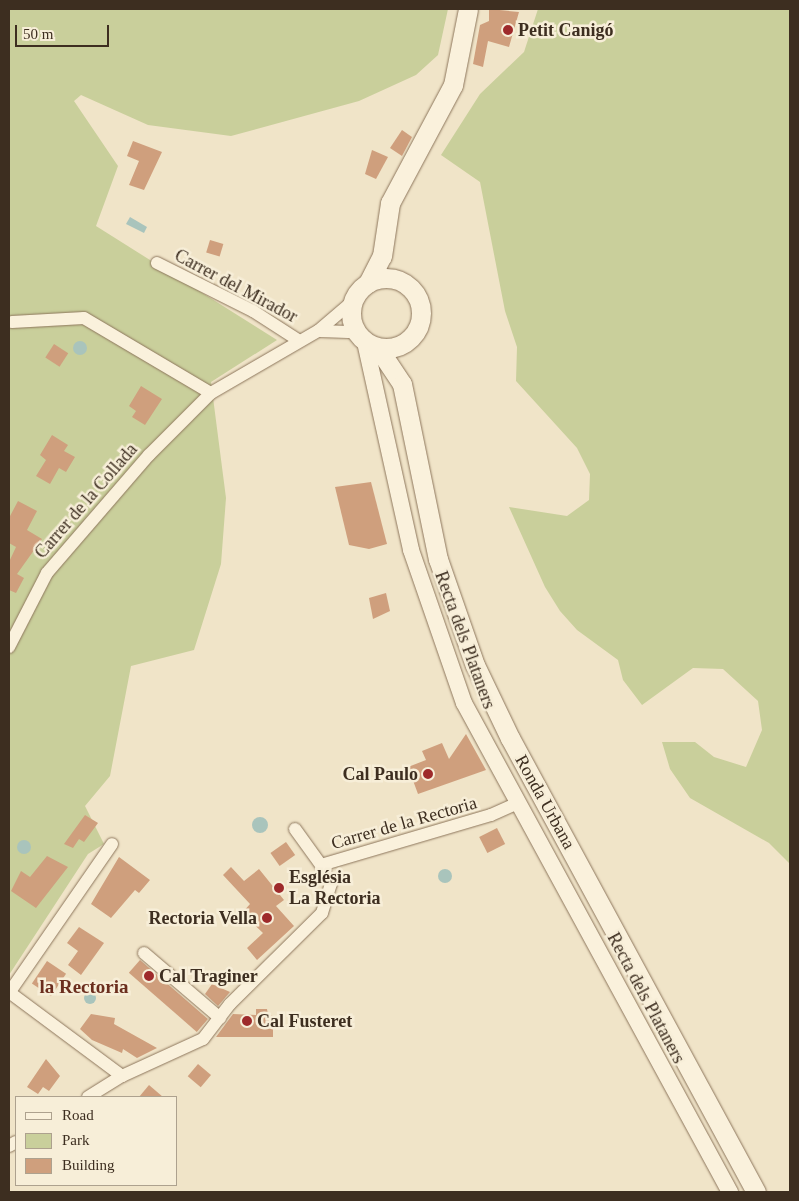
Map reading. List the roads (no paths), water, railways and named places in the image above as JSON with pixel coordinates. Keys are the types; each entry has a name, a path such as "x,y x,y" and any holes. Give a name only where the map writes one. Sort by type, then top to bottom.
{"main road":[{"path":"352,302 368,283 386,238 395,191 453,86 468,9"},
{"path":"368,283 384,278 401,281 386,238"},
{"name":"Ronda Urbana","path":"401,281 414,293 421,309 420,323 408,341 402,384 438,558 476,665 510,738 756,1192"},
{"name":"Ronda Urbana","path":"352,302 366,341 402,384"},
{"path":"366,341 408,341"}],"street":[{"name":"Carrer del Mirador","path":"157,263 253,311 298,340"},
{"path":"318,331 352,302"},
{"path":"12,322 84,318 211,393"},
{"name":"Carrer de la Collada","path":"9,647 47,573 149,455 211,393 298,340 318,331"},
{"path":"318,331 366,341"},
{"name":"Recta dels Plataners","path":"366,341 412,550 430,609 464,703 730,1192"},
{"name":"Carrer de la Rectoria","path":"90,1096 122,1076 203,1039 220,1018 322,913 331,884 321,866 491,815 518,803"},
{"path":"296,829 321,866"},
{"path":"112,844 9,993 122,1076"},
{"path":"144,954 220,1018"}],"water":[{"path":"130,217 147,227 144,233 126,224"},
{"path":"80,341 85,343 87,348 85,353 80,355 75,353 73,348 75,343"},
{"path":"260,817 268,825 260,833 252,825"},
{"path":"24,840 29,842 31,847 29,852 24,854 19,852 17,847 19,842"},
{"path":"445,869 450,871 452,876 450,881 445,883 440,881 438,876 440,871"},
{"path":"88,992 92,992 96,998 92,1004 88,1004 84,1000 84,996"}],"place":[{"name":"Petit Canigó","path":"508,30"},
{"name":"Cal Paulo","path":"428,774"},
{"name":"Església La Rectoria","path":"279,888"},
{"name":"Rectoria Vella","path":"267,918"},
{"name":"Cal Traginer","path":"149,976"},
{"name":"Cal Fusteret","path":"247,1021"}],"district":[{"name":"la Rectoria","path":"84,987"}]}
